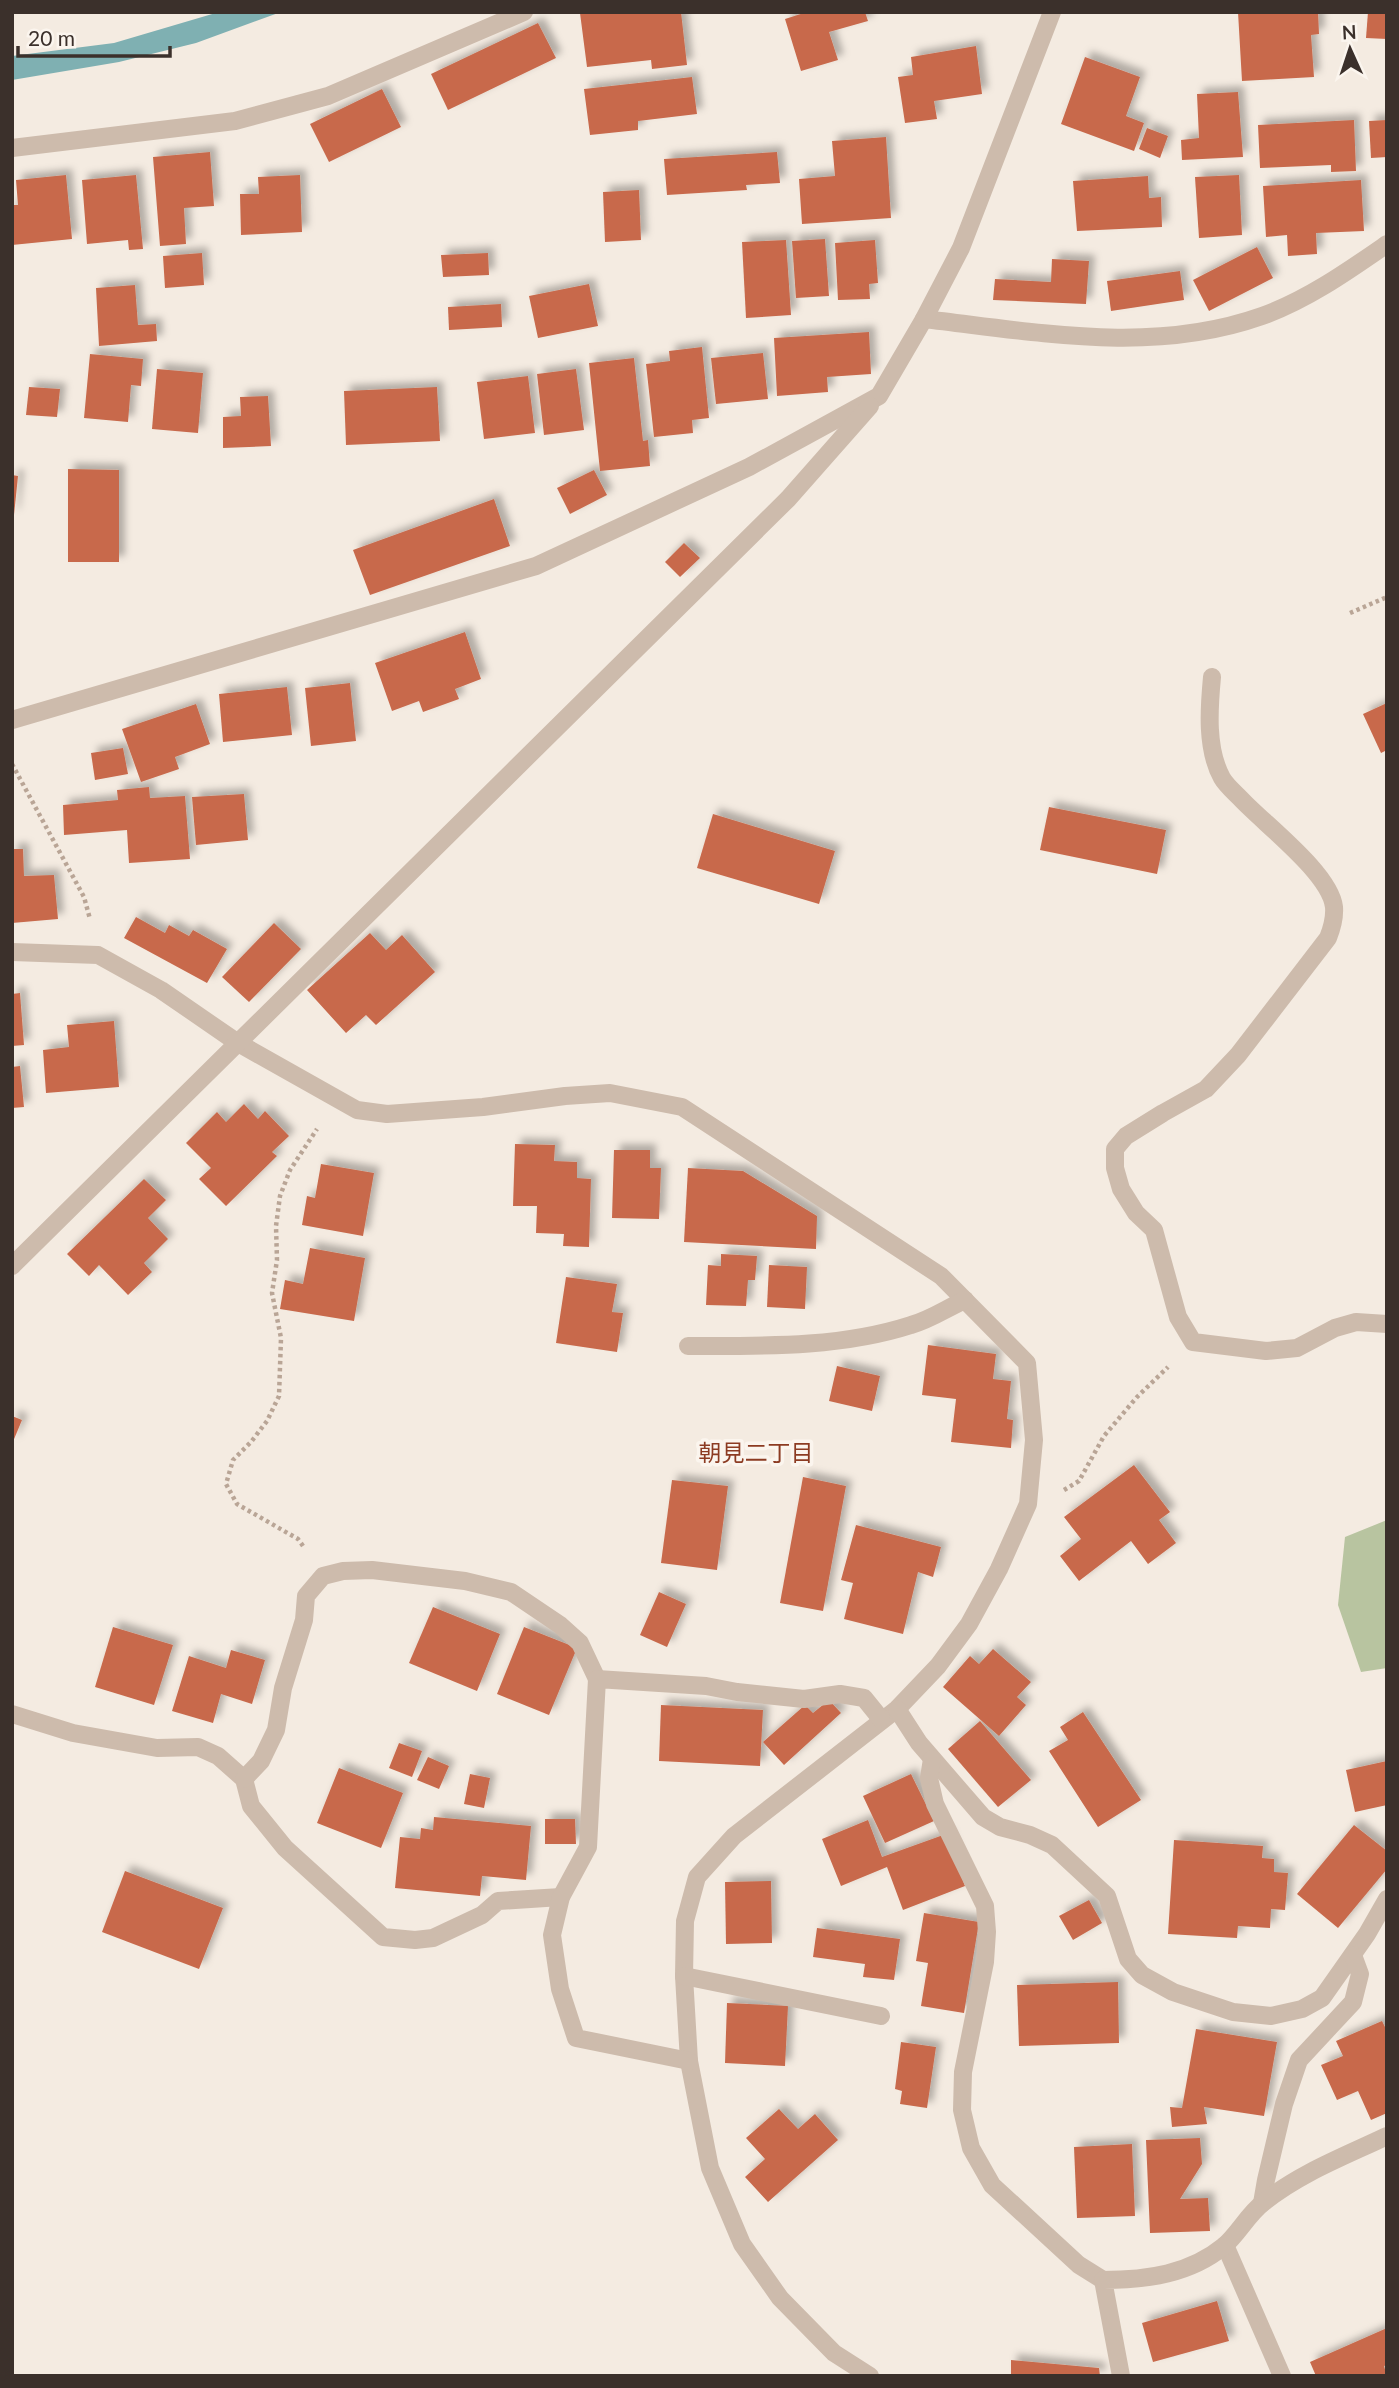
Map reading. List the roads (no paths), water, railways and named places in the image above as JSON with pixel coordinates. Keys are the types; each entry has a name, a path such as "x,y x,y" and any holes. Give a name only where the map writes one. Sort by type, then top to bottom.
{"street":[{"path":"12,148 235,121 288,107 328,96 524,12"},
{"path":"12,1266 788,499 879,396 925,319 961,247 1052,12"},
{"path":"925,319 1091,338 1149,338 1210,331 1264,315 1303,297 1387,244"},
{"path":"12,720 536,566 749,467 879,396"},
{"path":"1212,677 1209,706 1213,753 1223,779 1307,862 1326,887 1334,905 1333,925 1328,938 1246,1044 1206,1089 1126,1136 1115,1149 1115,1168 1121,1189 1136,1213 1154,1230 1178,1317 1193,1342 1266,1351 1297,1348 1335,1328 1356,1322 1387,1324"},
{"path":"12,952 98,954 161,990 238,1043 357,1110 387,1114 610,1093 682,1107 941,1276 1027,1363 1034,1440 1028,1504 999,1569 969,1624 938,1666 889,1714 734,1836 697,1877 685,1921 684,1976 688,2061 710,2168 742,2244 780,2298 834,2353 870,2376"},
{"path":"688,1346 759,1346 840,1341 913,1325 965,1300"},
{"path":"244,1779 261,1761 276,1730 283,1688 304,1620 306,1596 323,1576 343,1571 372,1570 465,1581 511,1592 560,1625 580,1643 597,1679 588,1847 561,1897 552,1935 561,1989 576,2038 688,2061"},
{"path":"597,1679 706,1686 804,1699 840,1694 864,1698 889,1714 983,1817 1000,1827 1030,1835 1052,1845 1107,1896 1128,1959 1142,1975 1173,1992 1233,2011 1271,2016 1302,2009 1322,1998 1353,1955 1387,1899"},
{"path":"12,1714 73,1733 157,1748 198,1747 218,1756 244,1779 251,1806 285,1848 383,1937 415,1940 433,1938 482,1915 498,1901 561,1897"},
{"path":"932,1759 929,1778 935,1804 985,1906 985,1962 963,2072 962,2110 971,2148 992,2185 1079,2265 1103,2280 1137,2280 1190,2268 1225,2245 1262,2203 1312,2171 1387,2136"},
{"path":"1262,2203 1284,2104 1299,2060 1353,2002 1360,1974 1353,1955"},
{"path":"684,1976 881,2016"},
{"path":"1225,2245 1282,2376"},
{"path":"1103,2280 1121,2376"}],"water":[{"path":"219,12 281,12 196,43 119,62 12,80 12,56 114,43"}],"district":[{"name":"朝見二丁目","path":"756,1453"}]}
